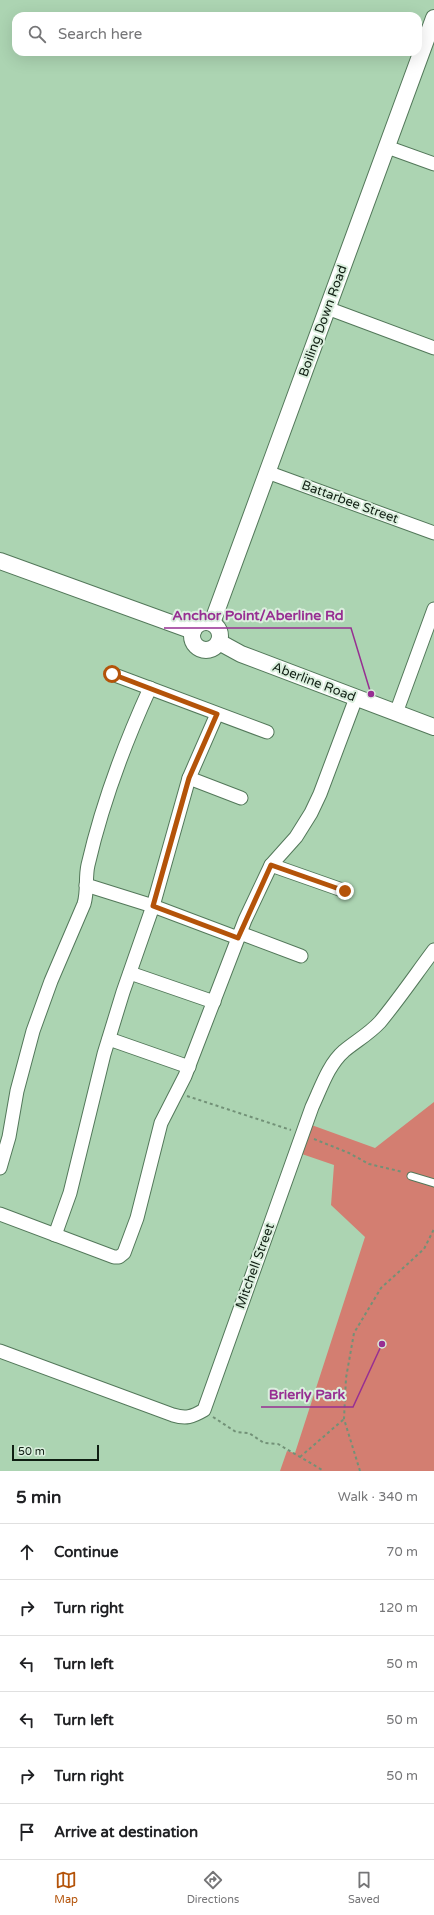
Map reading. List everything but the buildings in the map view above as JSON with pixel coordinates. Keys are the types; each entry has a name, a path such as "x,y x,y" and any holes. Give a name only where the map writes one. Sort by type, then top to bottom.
{"street":[{"name":"Boiling Down Road","path":"422,51 434,18"},
{"name":"Boiling Down Road","path":"212,623 420,56"},
{"path":"387,147 434,164"},
{"path":"327,308 434,348"},
{"name":"Battarbee Street","path":"267,472 434,533"},
{"path":"0,561 193,631"},
{"path":"396,713 434,610"},
{"path":"203,622 212,623 220,633 219,642 212,648 203,649 196,644 193,631 203,622"},
{"name":"Aberline Road","path":"219,642 241,654 434,727"},
{"path":"112,674 267,732"},
{"path":"0,1168 10,1137 17,1091 33,1031 51,981 84,904 87,895 86,885 88,866 114,777 128,737 150,688"},
{"path":"0,1214 114,1257 119,1257 124,1253 137,1218 161,1123 189,1067 239,936 271,865 296,837 311,813 320,794 356,698"},
{"path":"55,1235 70,1193 109,1039 153,906 189,778 217,714"},
{"path":"189,778 242,798"},
{"path":"271,865 345,891"},
{"path":"86,885 300,956"},
{"name":"Mitchell Street","path":"204,1410 310,1112 326,1076 334,1062 344,1051 366,1035 379,1022 434,950"},
{"path":"130,973 214,1002"},
{"path":"109,1039 189,1067"},
{"path":"0,1351 173,1415 184,1418 192,1417 204,1410"}],"lane":[{"path":"411,1176 434,1183"}],"path":[{"path":"360,1471 344,1418 346,1378 354,1333 381,1288 424,1249 434,1229"},
{"path":"204,1410 236,1432 249,1433 264,1443 278,1444 324,1471"},
{"path":"300,1458 344,1418"}],"shaded area":[{"path":"434,1102 434,1471 280,1471 287,1451 295,1453 365,1237 331,1205 334,1165 296,1152 306,1123 375,1148"}],"place":[{"name":"Anchor Point/Aberline Rd","path":"371,694"},
{"name":"Brierly Park","path":"382,1344"}],"route":[{"path":"112,674 217,714 189,778 153,906 238,938 271,865 345,891"}]}
